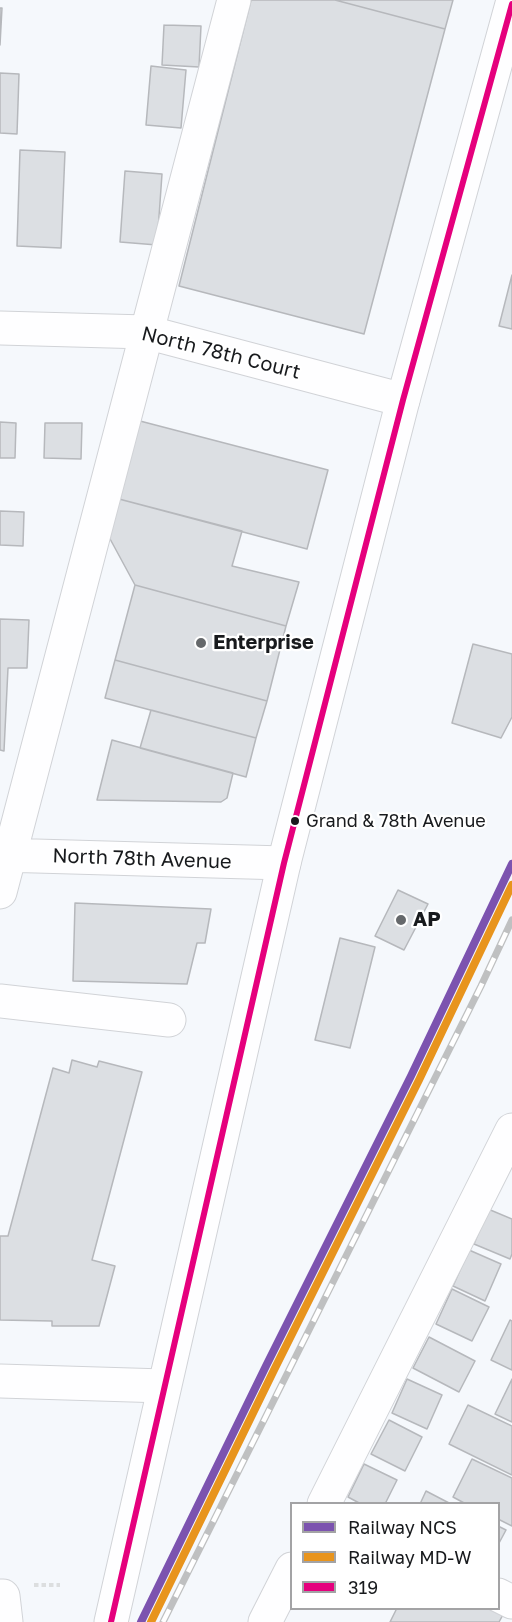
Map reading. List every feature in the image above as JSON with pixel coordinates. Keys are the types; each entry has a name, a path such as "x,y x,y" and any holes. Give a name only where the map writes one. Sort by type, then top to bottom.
{"main road":[{"path":"0,892 5,855 147,332 234,0"},
{"path":"111,1622 284,863 403,400 512,4"},
{"name":"North 78th Court","path":"0,328 147,332 403,400"},
{"name":"North 78th Avenue","path":"5,855 284,863"},
{"path":"0,1001 169,1020"},
{"path":"325,1502 512,1130"},
{"path":"0,1381 164,1386"},
{"path":"265,1622 290,1571"}],"building":[{"path":"251,0 335,0 445,29 364,334 179,286"},
{"path":"335,0 453,0 445,29"},
{"path":"0,8 2,8 0,45"},
{"path":"164,25 201,26 199,67 162,65"},
{"path":"151,66 186,70 181,128 146,125"},
{"path":"0,73 19,74 17,134 0,133"},
{"path":"20,150 65,152 61,248 17,246"},
{"path":"125,171 162,174 157,245 120,242"},
{"path":"512,275 512,329 499,326"},
{"path":"140,421 328,470 307,549 119,499"},
{"path":"0,422 16,423 15,458 0,458"},
{"path":"45,423 82,423 81,459 44,458"},
{"path":"119,499 242,531 232,566 299,582 286,626 135,585 109,537"},
{"path":"0,511 24,512 23,546 0,545"},
{"name":"Enterprise","path":"135,585 286,626 267,701 115,660"},
{"path":"0,619 29,620 27,668 8,668 4,751 0,750"},
{"path":"473,644 512,654 512,717 501,738 452,723"},
{"path":"115,660 267,701 256,738 105,698"},
{"path":"151,710 256,738 246,777 140,748"},
{"path":"112,740 233,773 227,798 221,802 97,800"},
{"name":"AP","path":"398,890 428,904 404,950 375,936"},
{"path":"75,903 211,909 205,943 197,943 187,984 73,981"},
{"name":"AP","path":"340,938 375,947 350,1048 315,1040"},
{"path":"72,1060 97,1067 99,1061 142,1072 92,1260 115,1266 99,1326 52,1326 52,1321 0,1320 0,1236 8,1236 53,1068 69,1073"},
{"path":"488,1209 512,1219 510,1259 474,1244"},
{"path":"469,1250 501,1264 485,1301 453,1286"},
{"path":"452,1289 489,1307 472,1341 436,1324"},
{"path":"510,1320 512,1321 512,1370 491,1360"},
{"path":"429,1337 475,1361 459,1392 413,1368"},
{"path":"407,1379 442,1395 427,1429 392,1413"},
{"path":"512,1379 512,1422 495,1414"},
{"path":"468,1405 512,1426 512,1475 449,1444"},
{"path":"389,1420 422,1437 405,1471 371,1454"},
{"path":"472,1459 512,1478 512,1526 500,1520 500,1502 462,1502 453,1497"},
{"path":"364,1464 397,1480 386,1502 357,1502 348,1497"},
{"path":"426,1491 447,1502 421,1502"},
{"path":"500,1527 506,1530 500,1541"},
{"path":"500,1609 505,1611 499,1622 390,1622 396,1610"}],"railway":[{"path":"163,1622 512,920"}],"rail line":[{"name":"NCS","path":"141,1622 411,1076 512,864"},
{"name":"MD-W","path":"151,1622 419,1080 512,885"}],"transit line":[{"name":"319","path":"111,1622 284,863 403,400 512,4"}],"place":[{"name":"Enterprise","path":"201,643"},
{"name":"Grand & 78th Avenue","path":"295,821"},
{"name":"AP","path":"401,920"}]}
